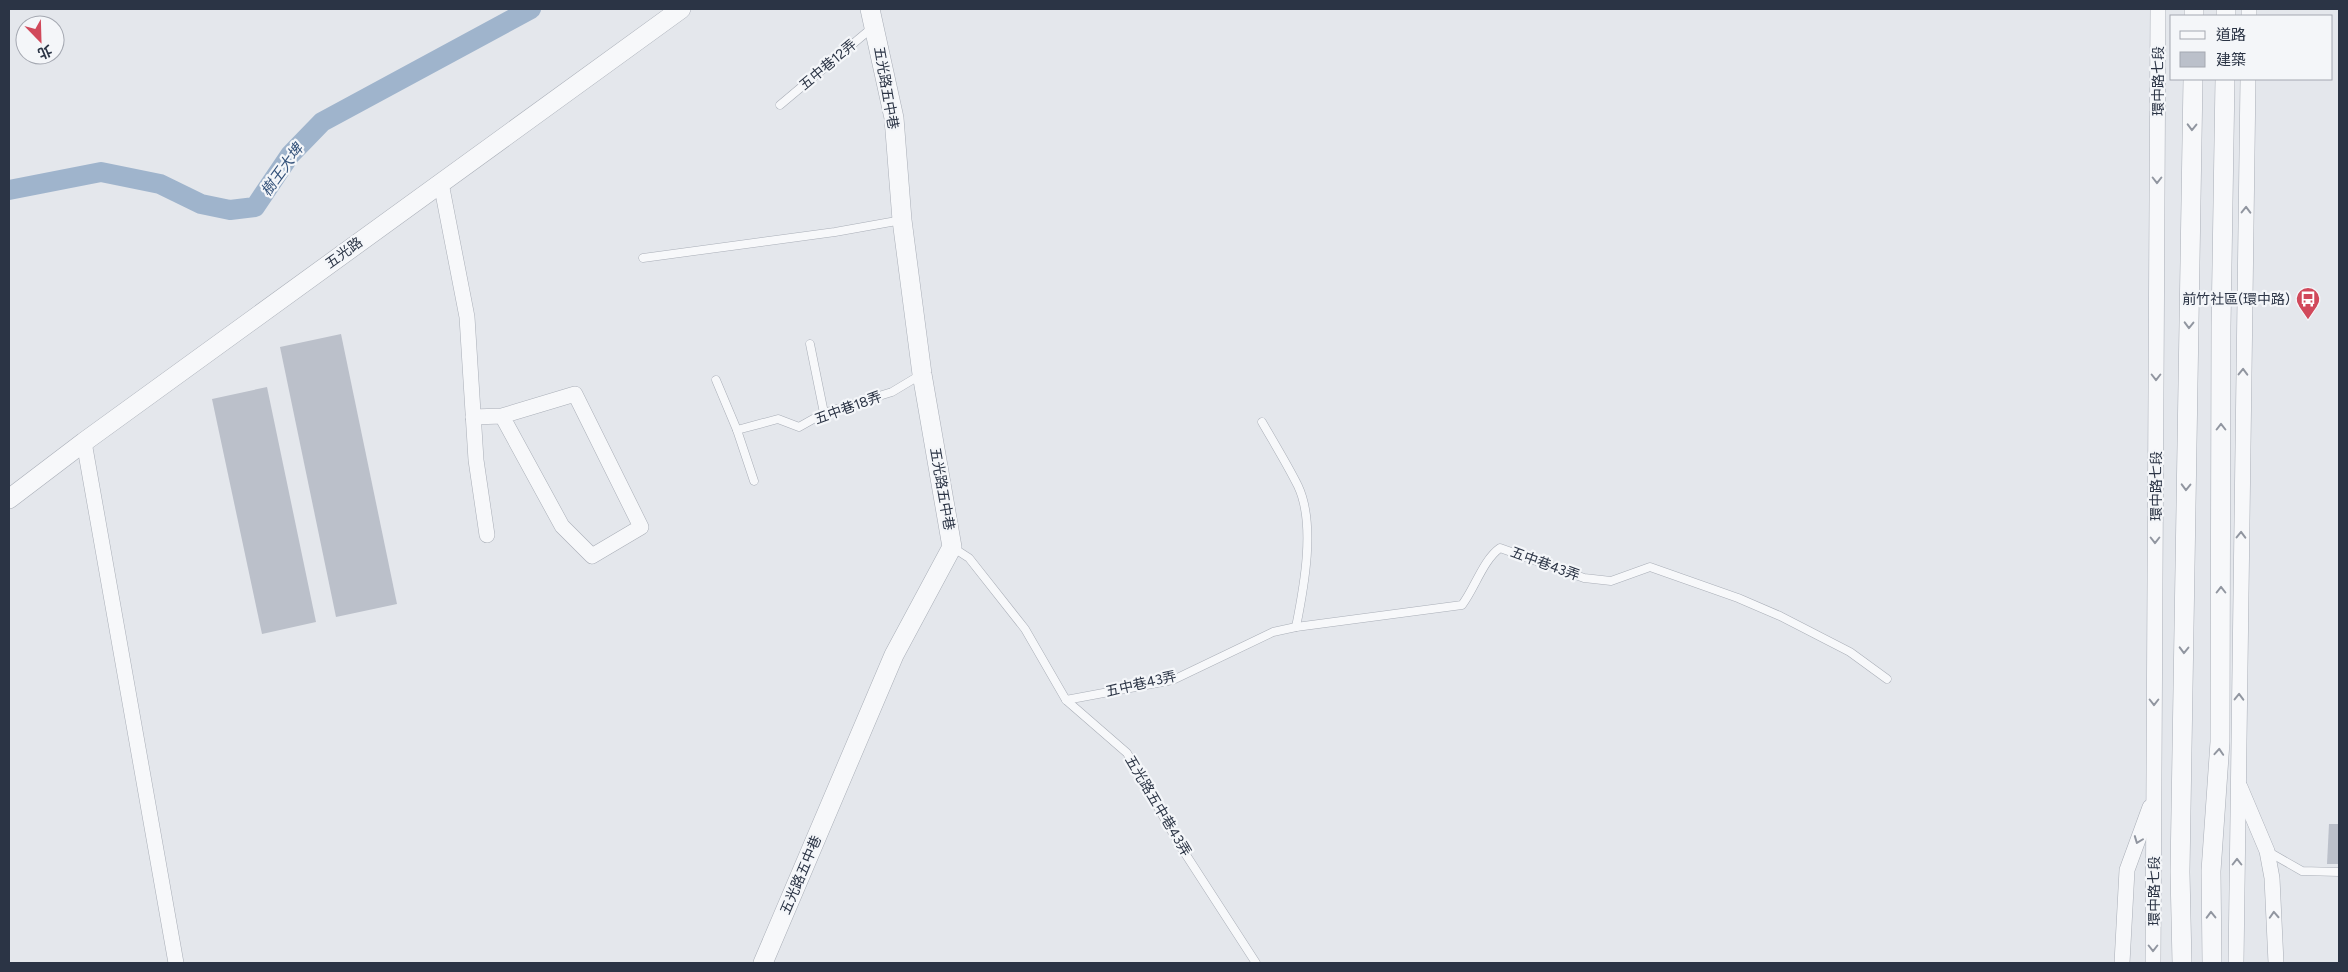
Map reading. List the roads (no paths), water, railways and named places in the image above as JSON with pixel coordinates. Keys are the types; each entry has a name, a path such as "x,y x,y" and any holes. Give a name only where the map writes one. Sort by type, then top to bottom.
{"street":[{"name":"五光路","path":"9,500 84,442 681,9"},
{"name":"環中路七段","path":"2153,963 2158,9"},
{"name":"五光路五中巷","path":"763,963 894,655 952,546 922,374 902,220 894,118 872,17"},
{"name":"環中路七段","path":"2182,963 2180,872 2193,80"},
{"path":"2212,963 2211,871 2220,742 2225,80"},
{"path":"2236,963 2248,80"},
{"path":"441,183 467,317 476,460 487,535"},
{"path":"473,417 502,416 576,394 641,527 592,556 562,526 502,416"},
{"path":"84,442 176,963"},
{"path":"2237,781 2267,850 2272,878 2276,963"},
{"path":"2122,963 2127,870 2154,794"}],"lane":[{"name":"五中巷12弄","path":"780,105 872,17"},
{"path":"643,258 835,232 902,220"},
{"path":"810,344 824,413"},
{"name":"五中巷18弄","path":"737,430 778,419 799,427 824,413 892,392 922,374"},
{"path":"716,380 737,430 754,481"},
{"path":"1262,422 1299,487 1305,513 1307,535 1303,589 1296,627"},
{"name":"五光路五中巷43弄","path":"952,546 969,558 1025,629 1066,700 1127,753 1179,844 1256,963"},
{"name":"五中巷43弄","path":"1066,700 1173,680 1273,632 1296,627 1462,605 1471,593 1493,553 1500,548 1584,578 1611,581 1650,567 1738,598 1780,616 1850,652 1887,679"},
{"path":"2267,850 2302,871 2339,872"}],"waterway":[{"name":"樹王大埤","path":"9,190 101,172 160,184 201,204 230,210 255,207 290,155 322,122 531,9"}],"place":[{"name":"前竹社區(環中路)","path":"2308,320"}]}
